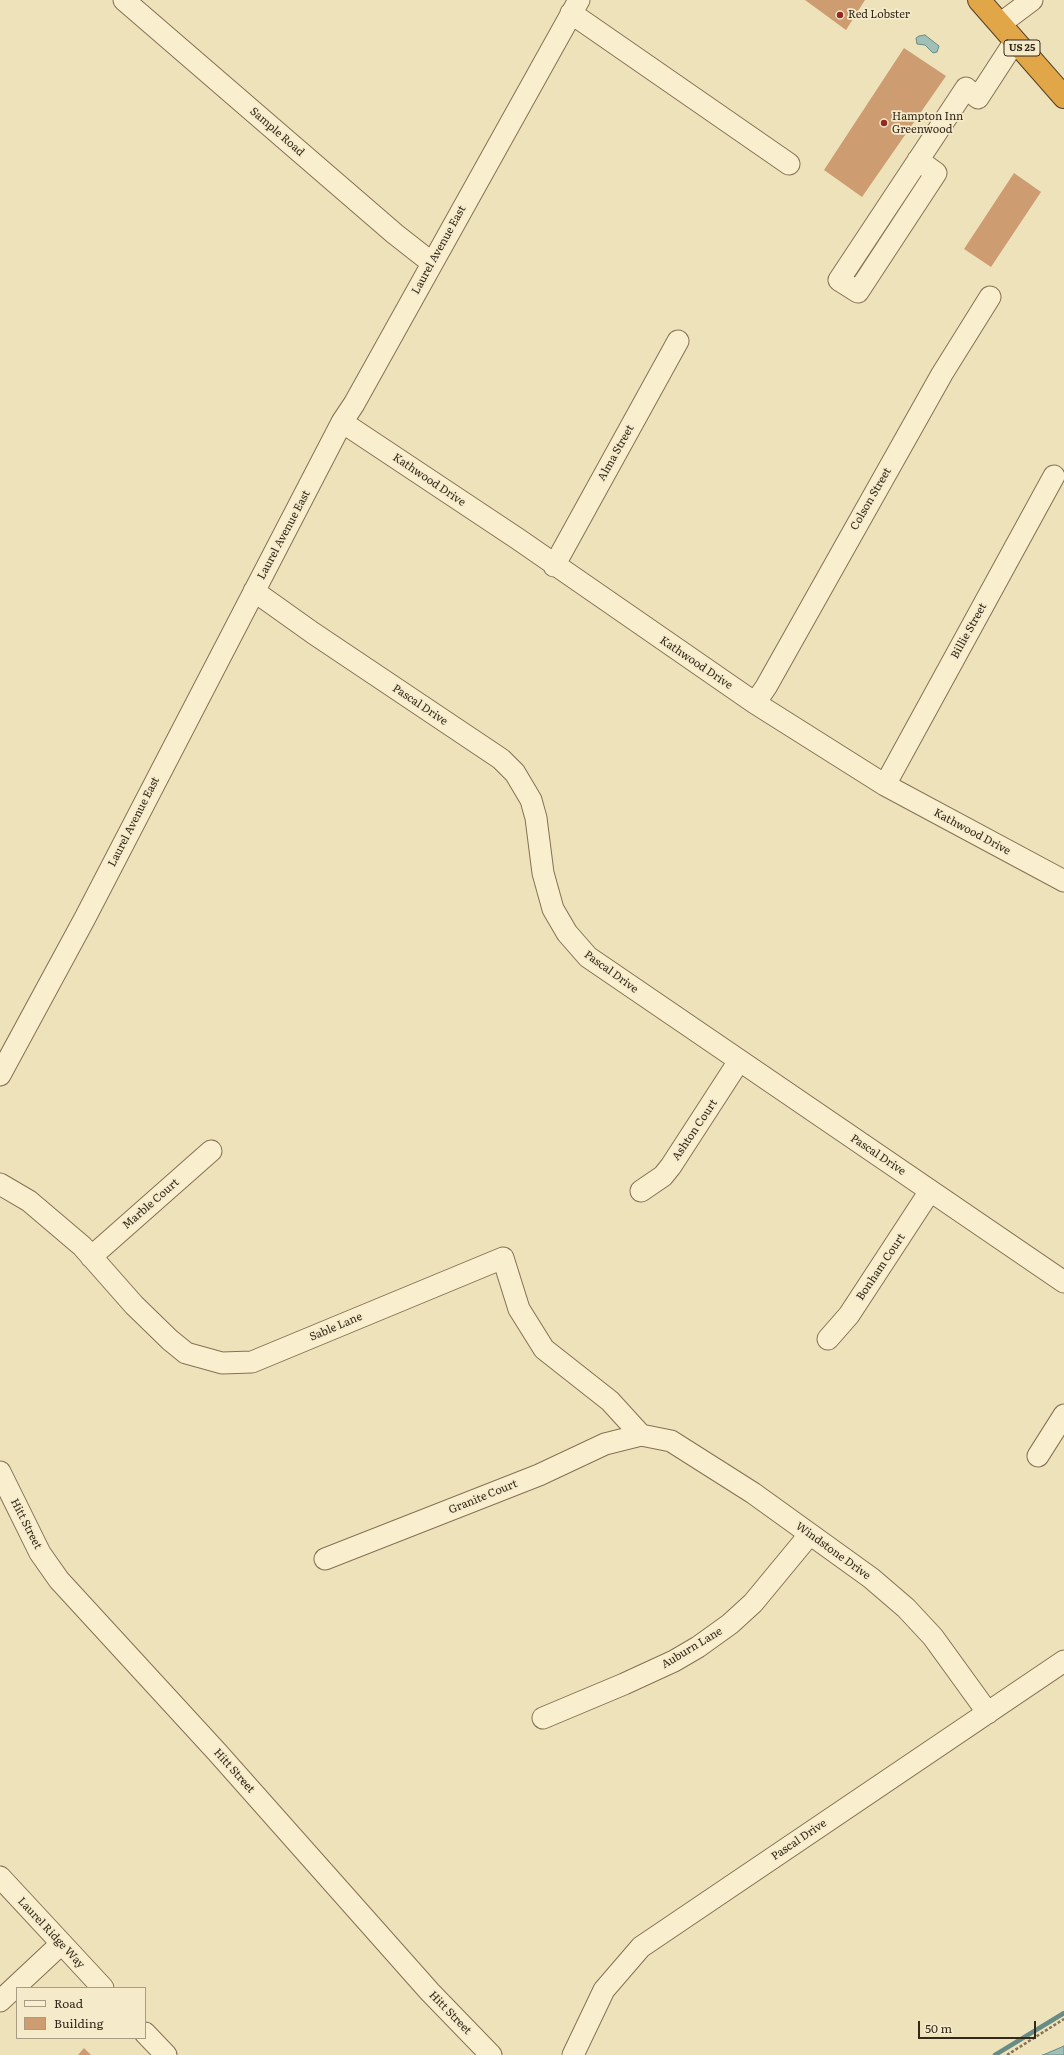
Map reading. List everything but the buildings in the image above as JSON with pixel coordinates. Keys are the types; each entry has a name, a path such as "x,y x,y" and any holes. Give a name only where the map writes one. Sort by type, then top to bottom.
{"highway":[{"name":"US 25","path":"979,0 1064,97"}],"street":[{"name":"Sample Road","path":"124,0 389,229 432,263"},
{"path":"1000,24 1032,0"},
{"name":"Laurel Avenue East","path":"0,1075 85,918 254,591 272,560 342,422 575,7"},
{"path":"575,7 789,164"},
{"path":"918,160 936,173 858,292 839,280 918,160 966,88 978,98 1015,41"},
{"name":"Colson Street","path":"755,703 766,687 942,374 990,297"},
{"name":"Alma Street","path":"554,566 678,341"},
{"name":"Kathwood Drive","path":"342,422 518,539 554,566 755,703 885,785 1064,881"},
{"name":"Billie Street","path":"885,785 1054,476"},
{"name":"Pascal Drive","path":"254,591 313,633 501,759 515,773 531,800 536,818 543,873 549,897 559,921 575,944 603,968 1064,1282"},
{"name":"Ashton Court","path":"641,1191 663,1176 671,1166 739,1061"},
{"name":"Marble Court","path":"91,1257 211,1151"},
{"name":"Sable Lane","path":"0,1184 29,1201 71,1236 134,1305 170,1340 186,1353 222,1363 252,1362 503,1258 519,1309 544,1349 610,1401 641,1434"},
{"name":"Bonham Court","path":"828,1339 849,1315 930,1191"},
{"path":"1038,1456 1064,1415"},
{"name":"Windstone Drive","path":"641,1434 671,1441 696,1456 810,1534 871,1578 906,1608 933,1637 988,1713"},
{"name":"Granite Court","path":"325,1559 539,1475 605,1444 641,1434"},
{"name":"Hitt Street","path":"0,1472 40,1553 59,1580 218,1752 430,1992 491,2055"},
{"name":"Auburn Lane","path":"543,1718 674,1662 698,1647 730,1624 753,1603 810,1534"},
{"name":"Pascal Drive","path":"573,2055 604,1990 642,1947 1064,1661"},
{"name":"Laurel Ridge Way","path":"0,1877 102,1987"},
{"path":"0,2001 61,1944"},
{"path":"146,2034 166,2055"}],"path":[{"path":"1007,2055 1064,2019"}],"water":[{"path":"925,35 939,46 937,52 933,53 925,45 917,44 916,38"},
{"path":"1064,2046 1064,2055 1043,2055"}],"waterway":[{"path":"995,2055 1064,2013"}],"place":[{"name":"Red Lobster","path":"840,15"},
{"name":"Hampton Inn Greenwood","path":"884,123"}]}
